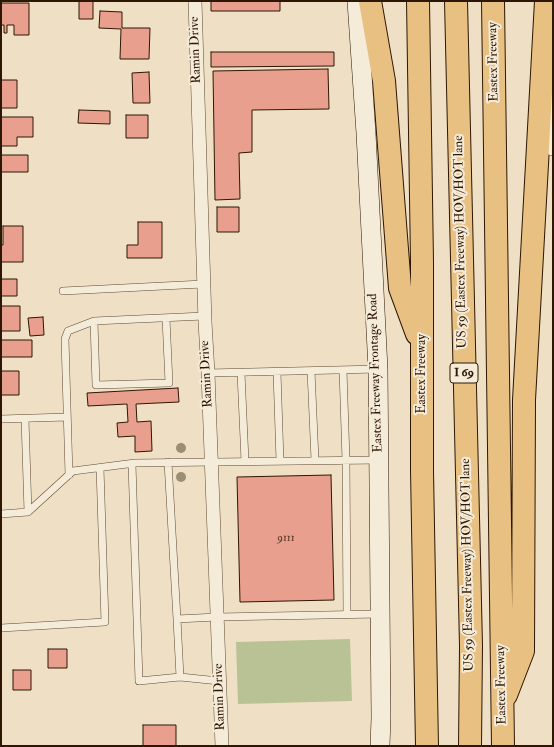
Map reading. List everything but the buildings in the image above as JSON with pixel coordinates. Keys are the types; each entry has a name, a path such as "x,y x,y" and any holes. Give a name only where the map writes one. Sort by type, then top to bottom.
{"highway":[{"path":"370,1 384,81 400,288 422,348"},
{"name":"Eastex Freeway","path":"418,1 427,746"},
{"name":"US 59 (Eastex Freeway) HOV/HOT lane","path":"456,1 471,646 470,746"},
{"name":"Eastex Freeway","path":"493,1 503,746"},
{"path":"502,704 524,651 524,400 546,1"}],"main road":[{"name":"Eastex Freeway Frontage Road","path":"357,1 366,133 378,370 380,746"},
{"path":"550,1 550,69 553,146"}],"street":[{"name":"Ramin Drive","path":"195,1 204,316 208,373 222,746"}],"lane":[{"path":"63,291 204,284"},
{"path":"69,475 65,339 68,331 94,321 204,316"},
{"path":"94,321 96,385 169,383 166,318"},
{"path":"343,370 346,460 347,615"},
{"path":"208,373 378,370"},
{"path":"311,371 315,460"},
{"path":"277,372 280,461"},
{"path":"241,373 246,461"},
{"path":"1,419 67,417"},
{"path":"25,419 28,512"},
{"path":"1,514 28,512 73,471 132,464 168,462 378,460"},
{"path":"168,462 180,678"},
{"path":"132,464 139,681 180,678 219,681"},
{"path":"1,628 105,622 100,468"},
{"path":"177,619 379,614"}],"green space":[{"path":"350,639 352,701 238,704 236,642"}]}
